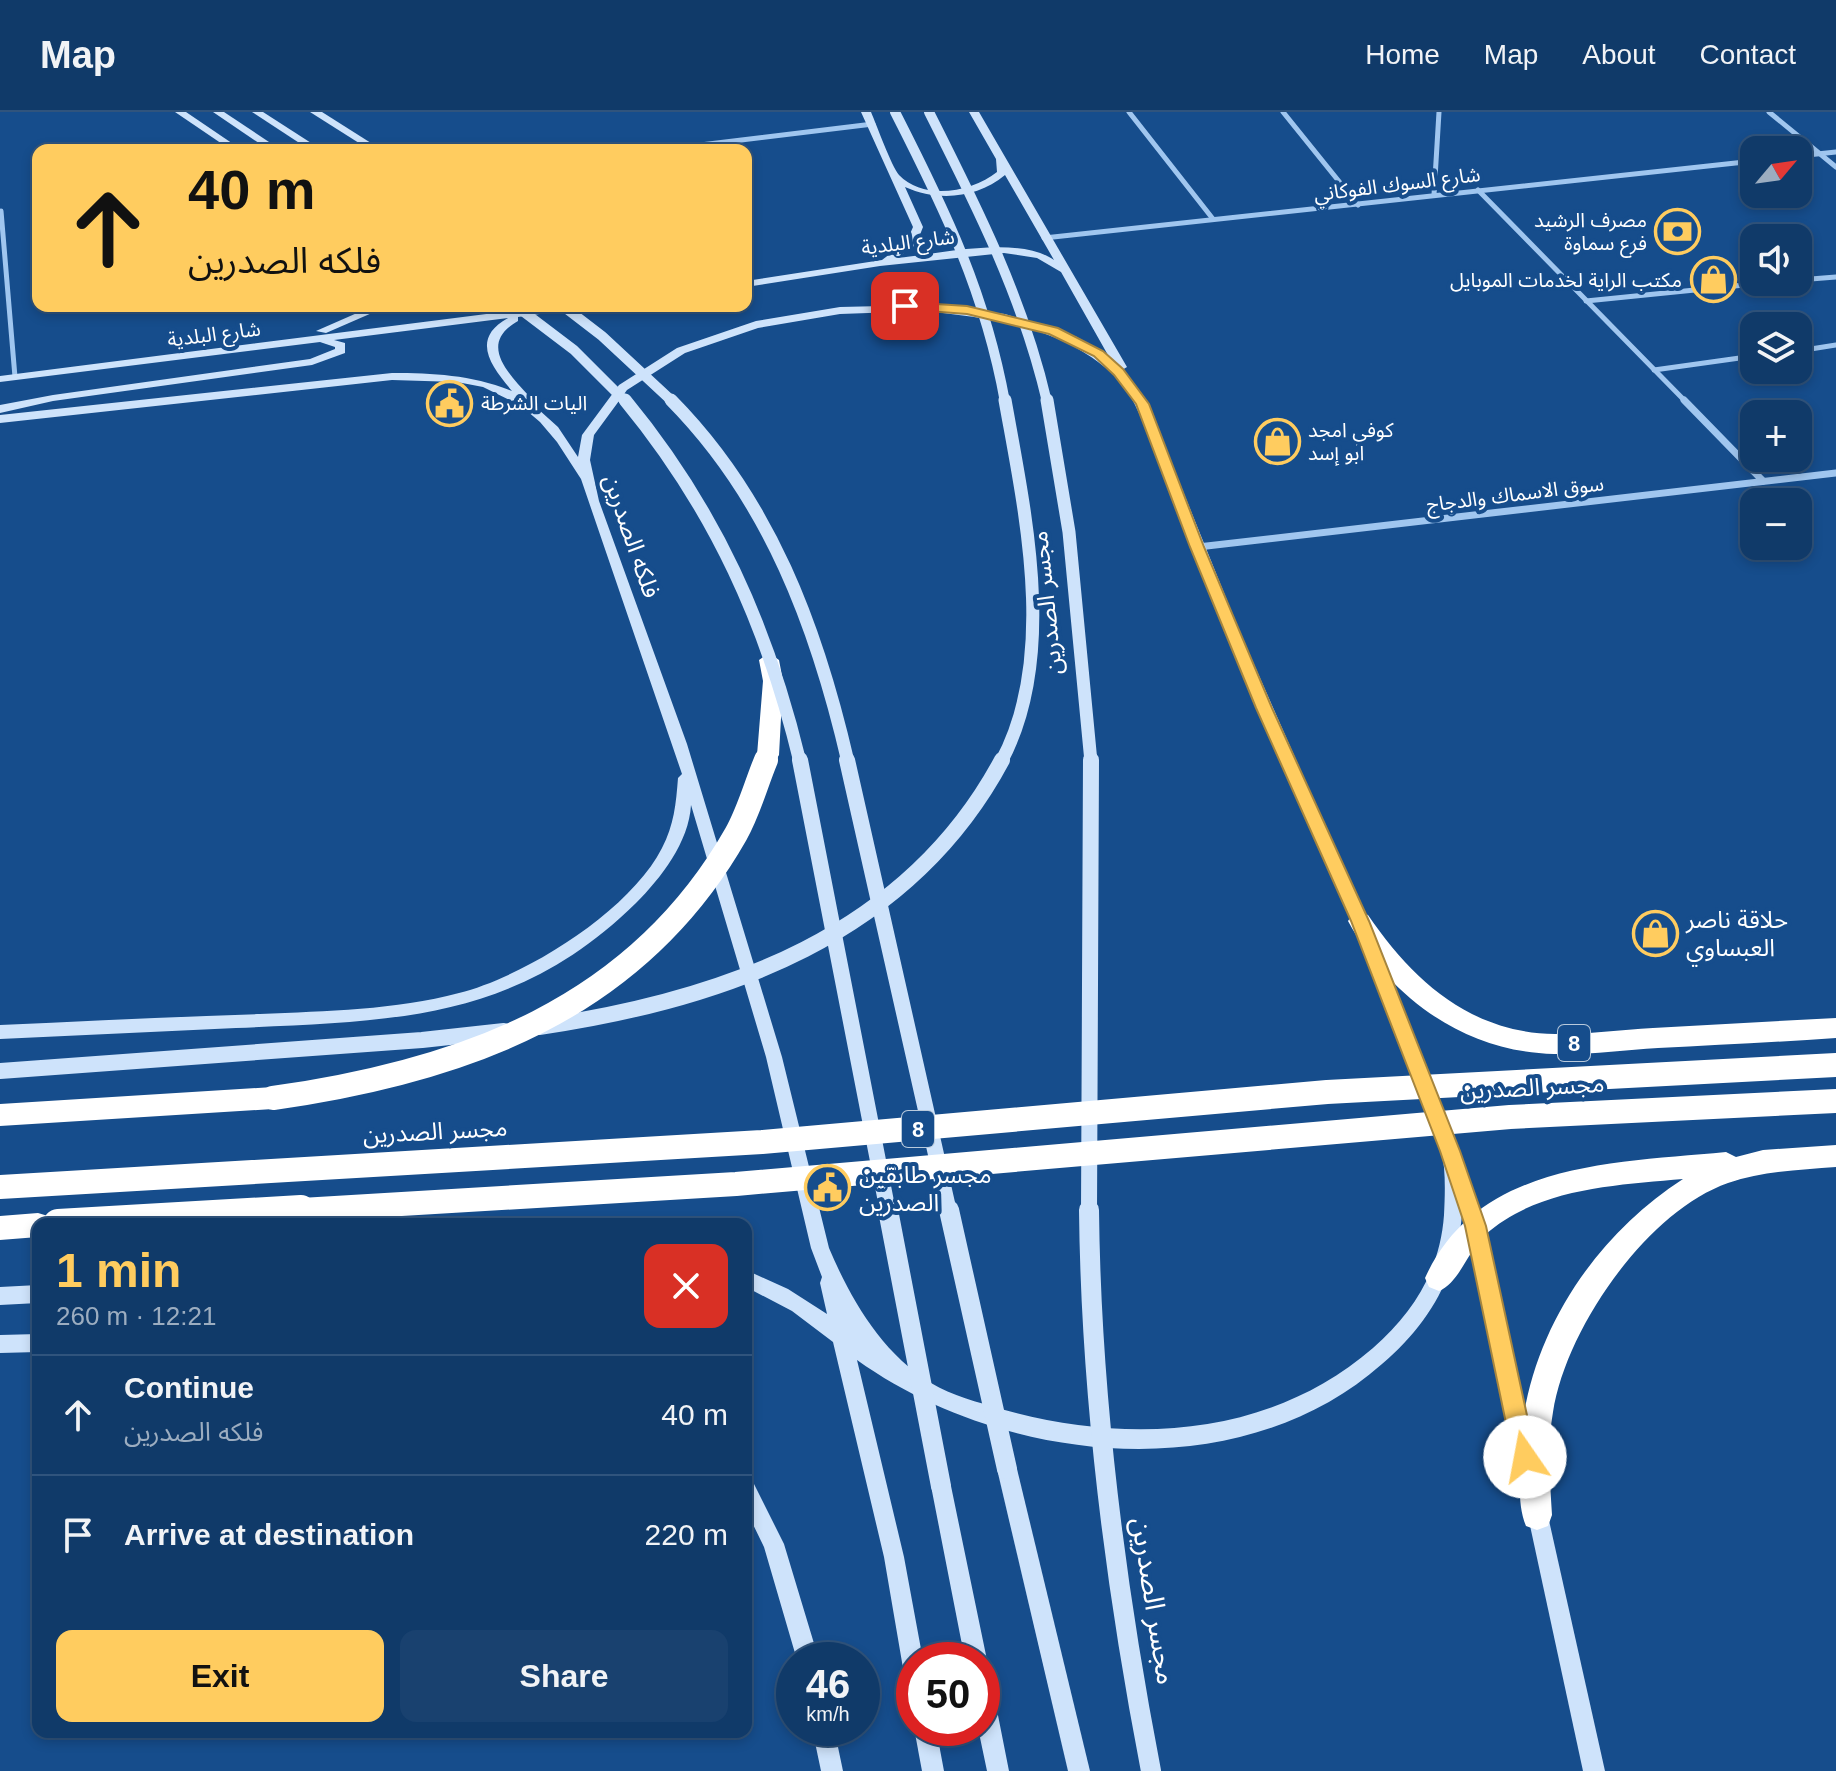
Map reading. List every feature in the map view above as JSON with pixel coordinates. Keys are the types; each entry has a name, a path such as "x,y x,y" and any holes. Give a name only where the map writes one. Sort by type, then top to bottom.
{"highway":[{"path":"0,1115 273,1098 365,1085 443,1064 485,1047 536,1024 592,991 651,945 681,916 714,875 744,823 768,755 772,720 773,681 763,631"},
{"name":"8","path":"1360,921 1381,956 1404,982 1437,1009 1481,1031 1519,1042 1554,1044 1836,1028"},
{"name":"مجسر الصدرين","path":"0,1187 762,1142 1327,1092 1836,1065"},
{"name":"مجسر الصدرين","path":"160,1218 736,1184 1510,1117 1836,1101"},
{"path":"1439,1278 1475,1226 1508,1205 1537,1194 1598,1178 1836,1156"},
{"path":"1537,1515 1533,1461 1539,1408 1554,1358 1575,1315 1600,1275 1630,1240 1663,1209 1700,1183 1731,1170 1776,1160"},
{"path":"0,1228 32,1225"}],"main road":[{"path":"180,112 228,144"},
{"path":"218,112 267,144"},
{"path":"257,112 308,144"},
{"path":"315,112 367,144"},
{"path":"866,112 918,227 912,243 893,258 880,263"},
{"name":"مجسر الصدرين","path":"0,1071 422,1040 548,1026 670,1002 767,972 799,956 891,895 947,840 995,774 1023,710 1032,648 1031,581 1007,409 991,334 970,268 895,112"},
{"name":"مجسر الصدرين","path":"929,112 1017,297 1044,391 1065,499 1086,696 1092,787 1089,1164 1091,1305 1097,1394 1119,1594 1151,1771"},
{"path":"974,112 1044,238 1143,404"},
{"path":"894,170 911,187 923,192 958,192 996,179 1002,173 998,154"},
{"name":"شارع البلدية","path":"752,283 880,263 1020,250 1040,255 1066,276"},
{"name":"فلكه الصدرين","path":"921,306 967,310 1025,322 1079,342 1099,354 1119,372 1143,404 1197,547 1264,708 1360,921 1450,1151 1454,1190 1452,1229 1439,1278 1405,1329 1359,1374 1331,1394 1296,1410 1218,1432 1148,1439 1080,1436 1026,1426 974,1411 924,1390 883,1356 856,1321 833,1280 820,1248 774,1057 680,744 584,470 589,433 624,389 658,364 698,343 755,326 813,314 874,307 921,306"},
{"path":"254,347 320,332 374,312"},
{"path":"524,312 596,368 669,452 717,529 763,631 791,719 804,773 973,1642"},
{"name":"شارع البلدية","path":"0,379 524,312"},
{"path":"543,312 503,323 494,330 490,340 505,376 569,449 593,501"},
{"path":"568,312 630,360 706,440 729,470 769,536 807,615 836,710 1079,1771"},
{"path":"0,409 53,398 312,362 337,354 342,348 333,341 300,342"},
{"path":"0,419 399,378 460,380 511,394 544,419"},
{"path":"0,1032 408,1011 465,998 517,977 604,923 663,862 682,824 686,785 680,744"},
{"path":"1450,1151 1475,1226 1594,1771"},
{"path":"820,1248 894,1557 909,1642"},
{"path":"752,1281 803,1306 879,1364 924,1390"},
{"path":"0,1296 32,1294"},
{"path":"0,1344 32,1343"},
{"path":"752,1501 774,1544 803,1642"},
{"path":"827,1746 832,1771"},
{"path":"928,1746 933,1771"},
{"path":"993,1746 998,1771"}],"street":[{"path":"1129,112 1213,219"},
{"path":"1283,112 1358,205"},
{"path":"1434,195 1439,112"},
{"path":"1769,112 1836,167"},
{"path":"708,144 873,124"},
{"path":"1812,155 1836,152"},
{"name":"شارع السوك الفوكاني","path":"1044,238 1740,162"},
{"path":"1478,190 1763,481"},
{"path":"1,211 15,377"},
{"path":"1812,279 1836,277"},
{"path":"1586,301 1740,285"},
{"path":"1812,349 1836,345"},
{"path":"1654,370 1740,358"},
{"name":"سوق الاسماك والدجاج","path":"1197,547 1836,473"}],"place":[{"name":"مصرف الرشيد فرع سماوة","path":"1678,231"},
{"name":"مكتب الراية لخدمات الموبايل","path":"1713,280"},
{"name":"اليات الشرطة","path":"450,403"},
{"name":"كوفي امجد ابو إسد","path":"1277,441"},
{"name":"حلاقة ناصر العبساوي","path":"1655,933"},
{"name":"مجسر طابقين الصدرين","path":"828,1188"}],"route":[{"path":"905,306 967,310 1053,331 1099,354 1119,372 1143,404 1197,547 1264,708 1360,921 1450,1151 1475,1226 1525,1457"}]}
